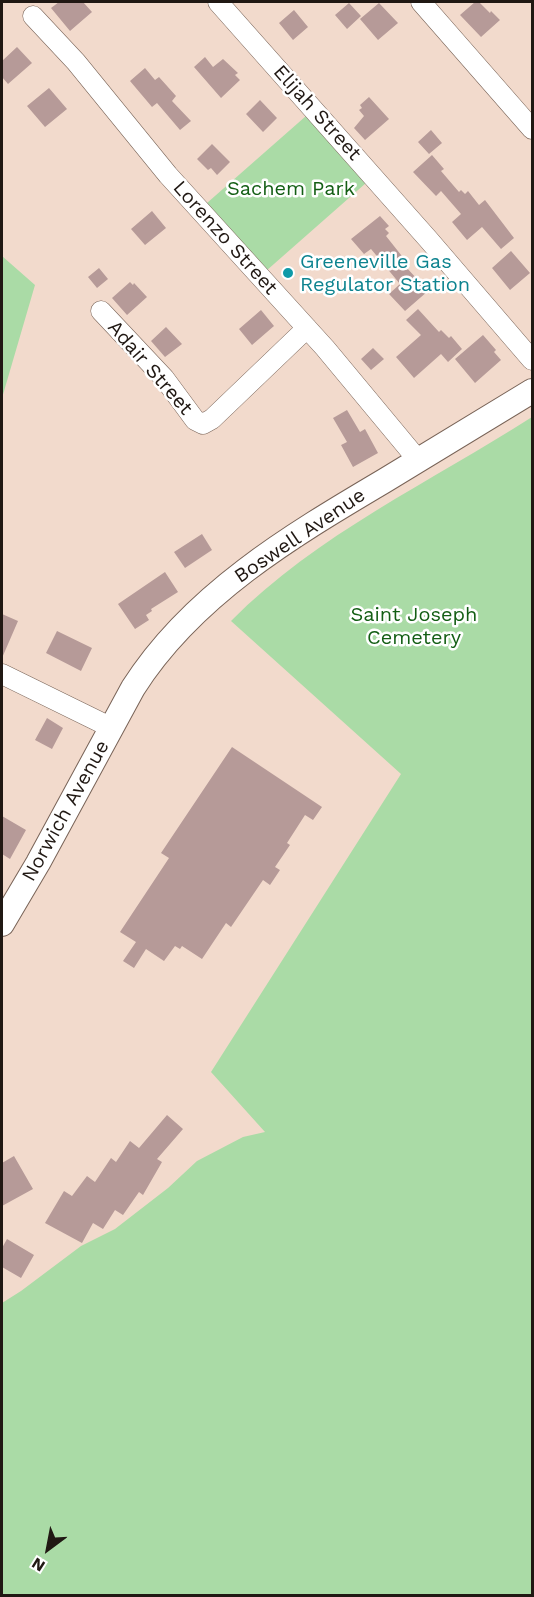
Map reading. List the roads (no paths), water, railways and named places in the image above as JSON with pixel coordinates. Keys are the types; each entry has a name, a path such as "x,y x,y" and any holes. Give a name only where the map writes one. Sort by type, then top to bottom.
{"main road":[{"name":"Boswell Avenue","path":"112,728 149,664 187,620 243,572 315,522 532,391"},
{"name":"Norwich Avenue","path":"2,924 112,728"}],"street":[{"name":"Elijah Street","path":"218,2 532,360"},
{"path":"421,2 532,129"},
{"name":"Lorenzo Street","path":"33,16 76,62 168,175 307,328 418,460"},
{"name":"Adair Street","path":"101,310 164,378 195,420 203,424 212,419 307,328"},
{"path":"2,674 112,728"}],"place":[{"name":"Greeneville Gas Regulator Station","path":"288,273"}],"park label":[{"name":"Sachem Park","path":"291,189"},
{"name":"Saint Joseph Cemetery","path":"414,626"}]}
